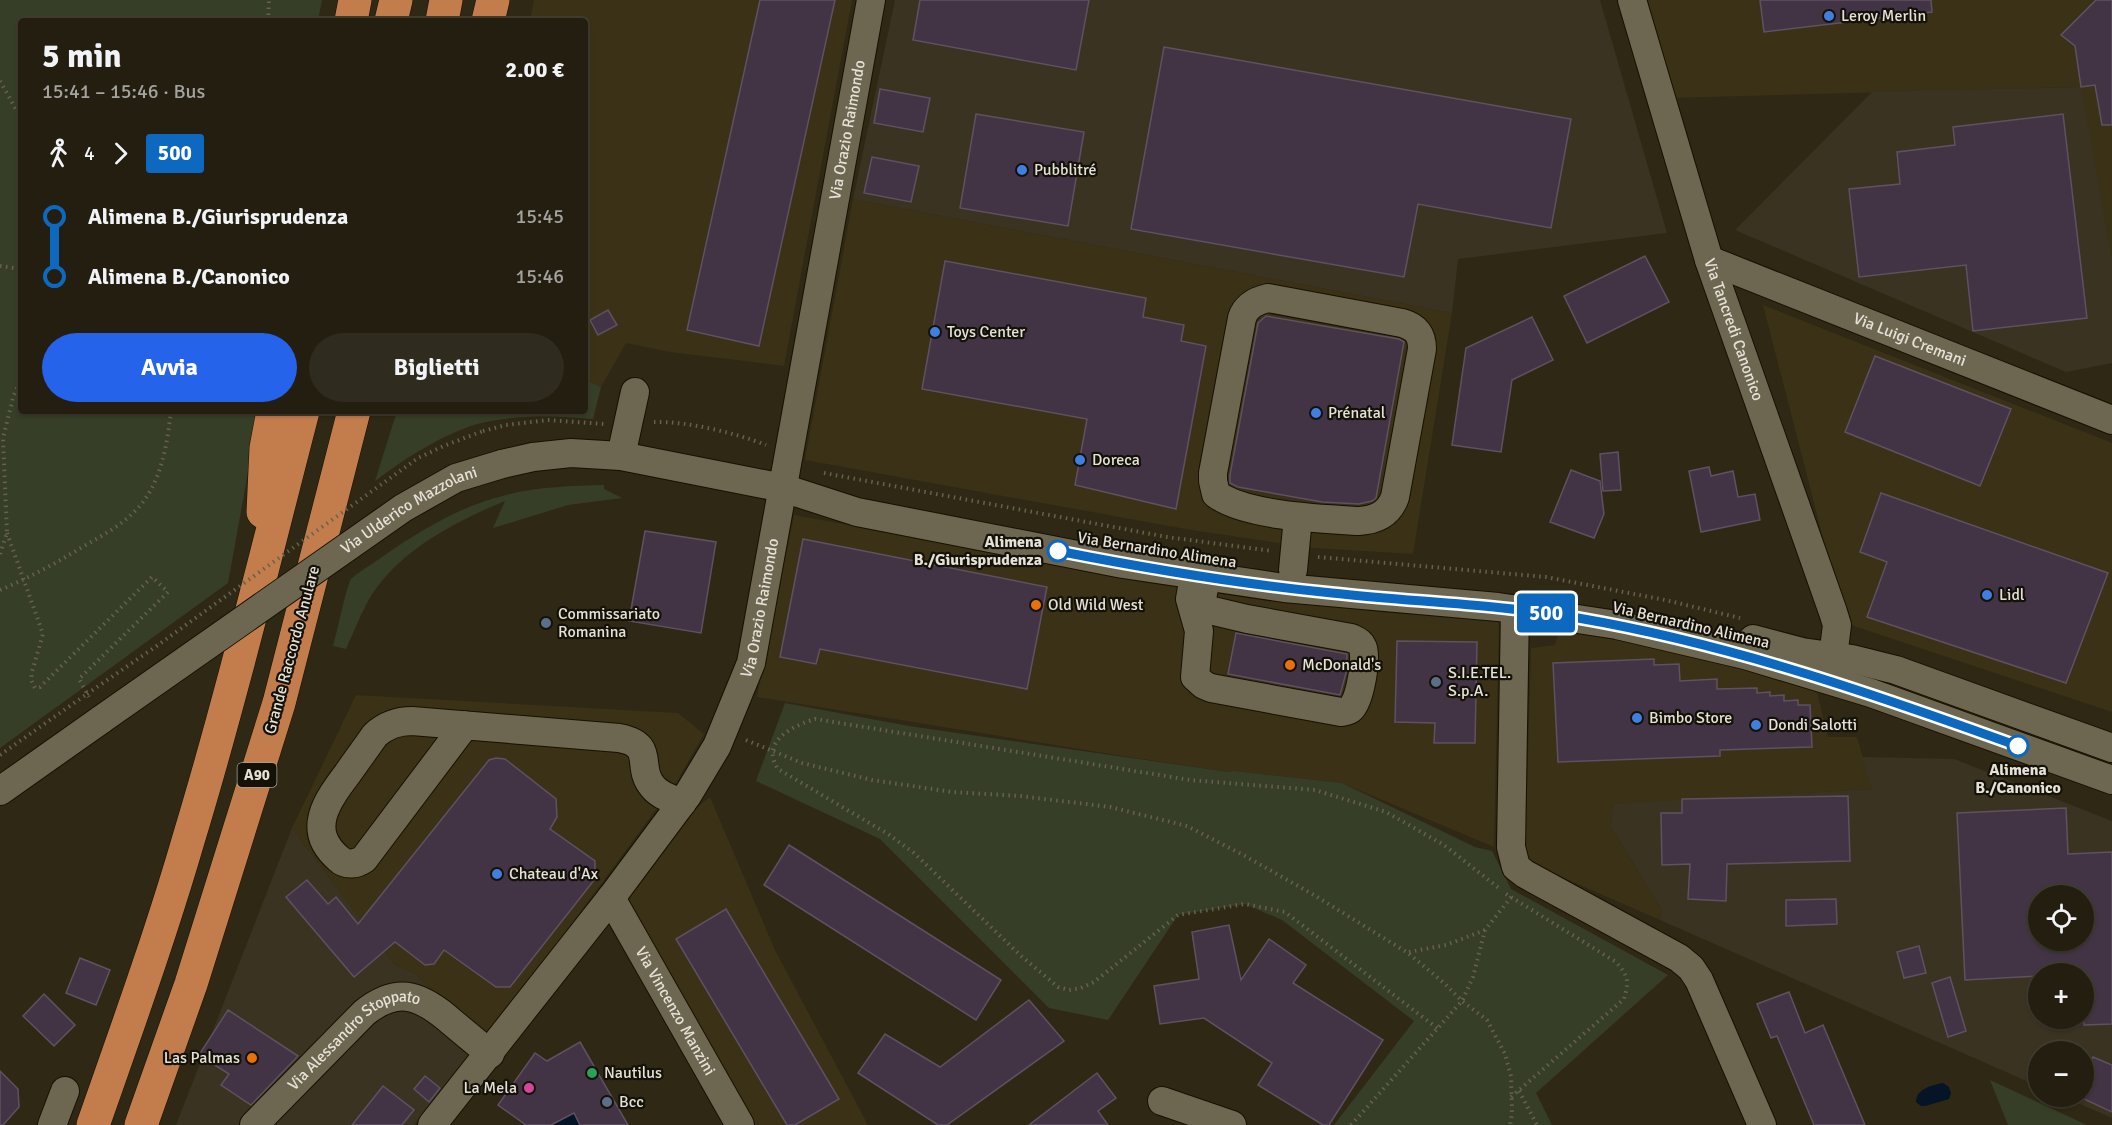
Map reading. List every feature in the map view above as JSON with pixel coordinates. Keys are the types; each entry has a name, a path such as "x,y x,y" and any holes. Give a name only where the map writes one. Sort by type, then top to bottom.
{"highway":[{"path":"352,18 355,0"},
{"path":"392,18 396,0"},
{"path":"443,18 446,0"},
{"path":"489,18 493,0"},
{"path":"263,564 262,514 265,464 273,414"},
{"path":"93,1125 188,843 302,414"},
{"name":"Grande Raccordo Anulare","path":"141,1125 191,984 279,704 355,414"}],"street":[{"name":"Via Orazio Raimondo","path":"432,1125 490,1054 682,803 705,768 723,731 753,656 871,0"},
{"name":"Via Tancredi Canonico","path":"1632,0 1709,260 1837,625 1833,657"},
{"name":"Via Luigi Cremani","path":"1709,260 2112,420"},
{"path":"1275,298 1402,323 1415,328 1421,338 1422,349 1393,503 1383,515 1367,521 1298,517 1234,504 1216,494 1214,489 1213,473 1244,313 1259,300 1275,298"},
{"path":"621,456 635,392"},
{"name":"Via Ulderico Mazzolani","path":"0,791 403,508 456,478 502,464 540,456 571,453 621,456 783,488"},
{"name":"Via Bernardino Alimena","path":"783,488 872,499 1169,555 1294,562 1580,599 1665,617 1802,652 1865,662 1896,670 2112,748"},
{"name":"Via Bernardino Alimena","path":"783,488 857,512 1200,577 1333,594 1515,609 1617,625 1754,658 1894,701 2112,780"},
{"path":"1294,562 1298,517"},
{"path":"1200,577 1205,609 1247,620 1351,638 1359,642 1363,646 1364,663 1359,690 1353,706 1341,712 1211,688 1199,682 1195,677 1195,666 1199,631 1190,599 1200,577"},
{"path":"1515,609 1511,847 1516,867 1679,958 1692,968 1762,1125"},
{"path":"465,725 364,859 354,864 338,859 323,837 321,825 324,809 375,735 389,724 406,721 465,725 619,738 632,741 644,753 647,777 654,789 682,803"},
{"name":"Via Vincenzo Manzini","path":"611,898 740,1125"},
{"name":"Via Alessandro Stoppato","path":"254,1125 364,1013 379,1002 393,997 408,997 424,1001 490,1054"},
{"path":"52,1125 65,1091"},
{"path":"1162,1101 1232,1125"}],"path":[{"path":"268,18 269,0"},
{"path":"0,81 18,113"},
{"path":"0,266 18,269"},
{"path":"18,386 3,438 7,533 43,634 32,672 31,680 34,688 40,687 152,577 168,592 79,679 87,694"},
{"path":"0,590 24,580 108,532 136,511 151,489 160,467 170,414"},
{"path":"0,756 418,458 483,431 506,425 548,420 574,420 591,424"},
{"path":"668,422 746,437 768,446"},
{"path":"823,473 1294,562 1546,577 1673,602 1746,620"},
{"path":"0,554 7,533"},
{"path":"1437,1028 1285,912 1245,904 1178,915 1094,982 1070,990 1058,987 1020,955 914,853 888,834 778,769 772,760 772,751 782,735 798,724 815,719 1190,780 1315,790 1386,812 1444,845 1510,898 1617,962 1625,972 1628,984 1624,999 1511,1097"},
{"path":"723,731 802,763 872,780 952,792 1020,796 1110,807 1187,826 1294,884 1408,952 1462,1001 1487,1020 1505,1054 1510,1076 1510,1125"},
{"path":"1351,1125 1462,1001 1473,977 1485,930 1529,876"},
{"path":"1408,952 1446,945 1485,930"},
{"path":"1519,1090 1537,1125"}],"shaded area":[{"path":"534,0 852,0 784,366 670,352 626,343 601,387 588,381 588,18 531,18"},
{"path":"895,0 1600,0 1667,233 1458,259 1452,313 853,199"},
{"path":"1648,0 2112,0 2112,257 2080,87 1669,98"},
{"path":"2081,87 2112,257 2112,363 2066,372 1735,230 1872,92"},
{"path":"853,199 1452,313 1413,554 1313,548 1191,530 805,460"},
{"path":"1763,305 2112,443 2112,712 1845,623"},
{"path":"794,515 1160,582 1381,612 1499,621 1494,847 1342,783 1229,772 757,697"},
{"path":"1559,630 1646,645 1734,666 1817,692 1828,737 1857,737 1872,789 1613,805 1611,827 1662,910 1660,920 1525,861 1531,648 1555,645"},
{"path":"356,695 678,713 704,734 677,781 522,991 483,1038 414,973 394,964 292,828"},
{"path":"1862,757 1954,759 2112,821 2112,1118 2087,1107 2094,1107 2094,1041 2028,1041 2028,1082 1660,920 1662,910 1611,827 1613,804 1872,789"},
{"path":"710,797 775,950 868,1125 750,1125 625,902 693,811"},
{"path":"292,828 394,964 414,973 483,1038 414,1125 176,1125"}],"green space":[{"path":"0,0 322,0 319,18 18,18 18,414 256,414 251,456 228,583 0,748"},
{"path":"588,381 601,387 593,419 529,417 476,425 430,445 375,481 396,414 588,414"},
{"path":"604,485 604,489 622,498 568,505 493,528 505,501 446,529 409,554 379,585 367,603 346,649 333,646 351,579 424,530 466,508 508,494 549,488"},
{"path":"785,703 909,726 1229,772 1342,783 1475,847 1492,851 1511,889 1668,975 1536,1093 1552,1125 1334,1125 1414,1021 1282,920 1245,904 1178,915 1108,1020 1049,1008 880,839 756,781"},
{"path":"1990,1080 2028,1098 2028,1107 2048,1107 2087,1125 2008,1125"}],"water":[{"path":"1943,1083 1949,1087 1951,1093 1949,1099 1925,1106 1916,1102 1922,1091 1930,1086"},
{"path":"574,1113 580,1125 551,1125"}],"building":[{"path":"760,0 835,0 759,346 687,330"},
{"path":"920,0 1089,0 1076,70 913,40"},
{"name":"Leroy Merlin","path":"1760,0 1931,0 1932,12 1764,32"},
{"path":"2096,0 2112,0 2112,125 2102,125 2095,85 2081,87 2075,46 2061,35"},
{"path":"1164,47 1571,119 1551,228 1418,204 1404,277 1131,229"},
{"path":"880,89 930,98 923,132 874,123"},
{"name":"Pubblitré","path":"976,114 1084,132 1068,226 960,208"},
{"path":"2063,114 2087,318 1973,331 1966,265 1859,277 1849,189 1900,184 1897,152 1955,145 1953,127"},
{"path":"872,157 919,166 911,202 864,193"},
{"path":"1645,256 1669,302 1587,343 1564,296"},
{"path":"945,261 1146,298 1143,317 1184,325 1181,341 1206,346 1176,509 1075,485 1087,419 922,389"},
{"path":"608,310 617,325 598,335 590,320"},
{"name":"Prénatal","path":"1266,316 1399,339 1404,342 1376,498 1372,501 1359,504 1322,502 1238,487 1230,483 1258,323"},
{"path":"1532,317 1553,360 1512,380 1501,452 1452,445 1466,348"},
{"path":"1875,356 2011,409 1980,486 1845,432"},
{"path":"1618,452 1621,490 1603,491 1600,454"},
{"path":"1709,467 1711,476 1733,471 1738,497 1755,494 1760,520 1701,532 1689,471"},
{"path":"1571,470 1600,481 1604,514 1594,538 1550,522"},
{"name":"Lidl","path":"1881,493 2108,573 2066,683 1867,617 1887,562 1860,552"},
{"path":"645,531 716,542 701,633 629,621"},
{"path":"803,539 1047,587 1027,689 820,649 816,664 780,657"},
{"name":"McDonald's","path":"1236,633 1347,654 1346,673 1340,695 1228,674"},
{"name":"S.I.E.TEL. S.p.A.","path":"1397,641 1477,642 1475,743 1434,743 1435,723 1395,722"},
{"name":"Bimbo Store","path":"1654,659 1654,665 1679,664 1680,681 1717,679 1717,689 1757,688 1757,693 1770,692 1770,696 1784,695 1784,701 1798,700 1798,705 1810,705 1812,747 1720,750 1720,756 1558,762 1553,663"},
{"name":"Chateau d'Ax","path":"505,759 556,799 557,817 550,829 595,861 595,879 510,987 496,987 444,950 434,964 425,965 395,942 354,977 286,897 307,880 328,904 336,897 358,924 489,760"},
{"path":"1848,796 1850,861 1727,864 1726,901 1688,899 1690,864 1662,865 1661,813 1682,813 1682,799"},
{"path":"2066,808 2068,854 2112,852 2112,1024 2094,1025 2094,963 2028,963 2028,977 1965,980 1957,813"},
{"path":"789,845 1001,980 976,1020 764,885"},
{"path":"1836,899 1837,924 1786,926 1786,900"},
{"path":"726,909 839,1099 795,1125 787,1125 676,939"},
{"path":"1229,925 1241,980 1269,939 1306,965 1293,983 1383,1040 1329,1125 1323,1125 1258,1085 1272,1063 1204,1018 1160,1024 1154,986 1199,979 1192,932"},
{"path":"1919,946 1926,973 1904,978 1897,952"},
{"path":"80,958 110,970 96,1005 66,993"},
{"path":"1950,977 1966,1031 1948,1037 1932,983"},
{"path":"1789,992 1805,1033 1823,1025 1865,1125 1814,1125 1777,1036 1771,1038 1757,1004"},
{"path":"44,994 75,1025 54,1046 23,1016"},
{"path":"1029,1000 1064,1041 947,1125 938,1125 858,1073 885,1034 940,1067"},
{"name":"Las Palmas","path":"228,1010 298,1056 251,1105 221,1085 229,1074 199,1055"},
{"path":"580,1042 628,1125 580,1125 574,1113 551,1125 526,1125 498,1105 535,1053 547,1061"},
{"path":"2094,1057 2112,1065 2112,1112 2094,1104"},
{"path":"0,1071 18,1089 19,1107 3,1125 0,1125"},
{"path":"1097,1073 1116,1098 1098,1111 1108,1125 1029,1125"},
{"path":"425,1076 440,1088 429,1102 414,1089"},
{"path":"383,1086 414,1110 402,1125 352,1125"}],"bus line":[{"name":"500","path":"1058,551 1123,564 1264,586 1333,594 1498,606 1617,625 1714,647 1871,693 2018,746"}],"place":[{"name":"Leroy Merlin","path":"1829,16"},
{"name":"Pubblitré","path":"1022,170"},
{"name":"Toys Center","path":"935,332"},
{"name":"Prénatal","path":"1316,413"},
{"name":"Doreca","path":"1080,460"},
{"name":"Alimena B./Giurisprudenza","path":"1058,551"},
{"name":"Lidl","path":"1987,595"},
{"name":"Old Wild West","path":"1036,605"},
{"name":"Commissariato Romanina","path":"546,623"},
{"name":"McDonald's","path":"1290,665"},
{"name":"S.I.E.TEL. S.p.A.","path":"1436,682"},
{"name":"Bimbo Store","path":"1637,718"},
{"name":"Dondi Salotti","path":"1756,725"},
{"name":"Alimena B./Canonico","path":"2018,746"},
{"name":"Chateau d'Ax","path":"497,874"},
{"name":"Las Palmas","path":"252,1058"},
{"name":"Nautilus","path":"592,1073"},
{"name":"La Mela","path":"529,1088"},
{"name":"Bcc","path":"607,1102"}]}
